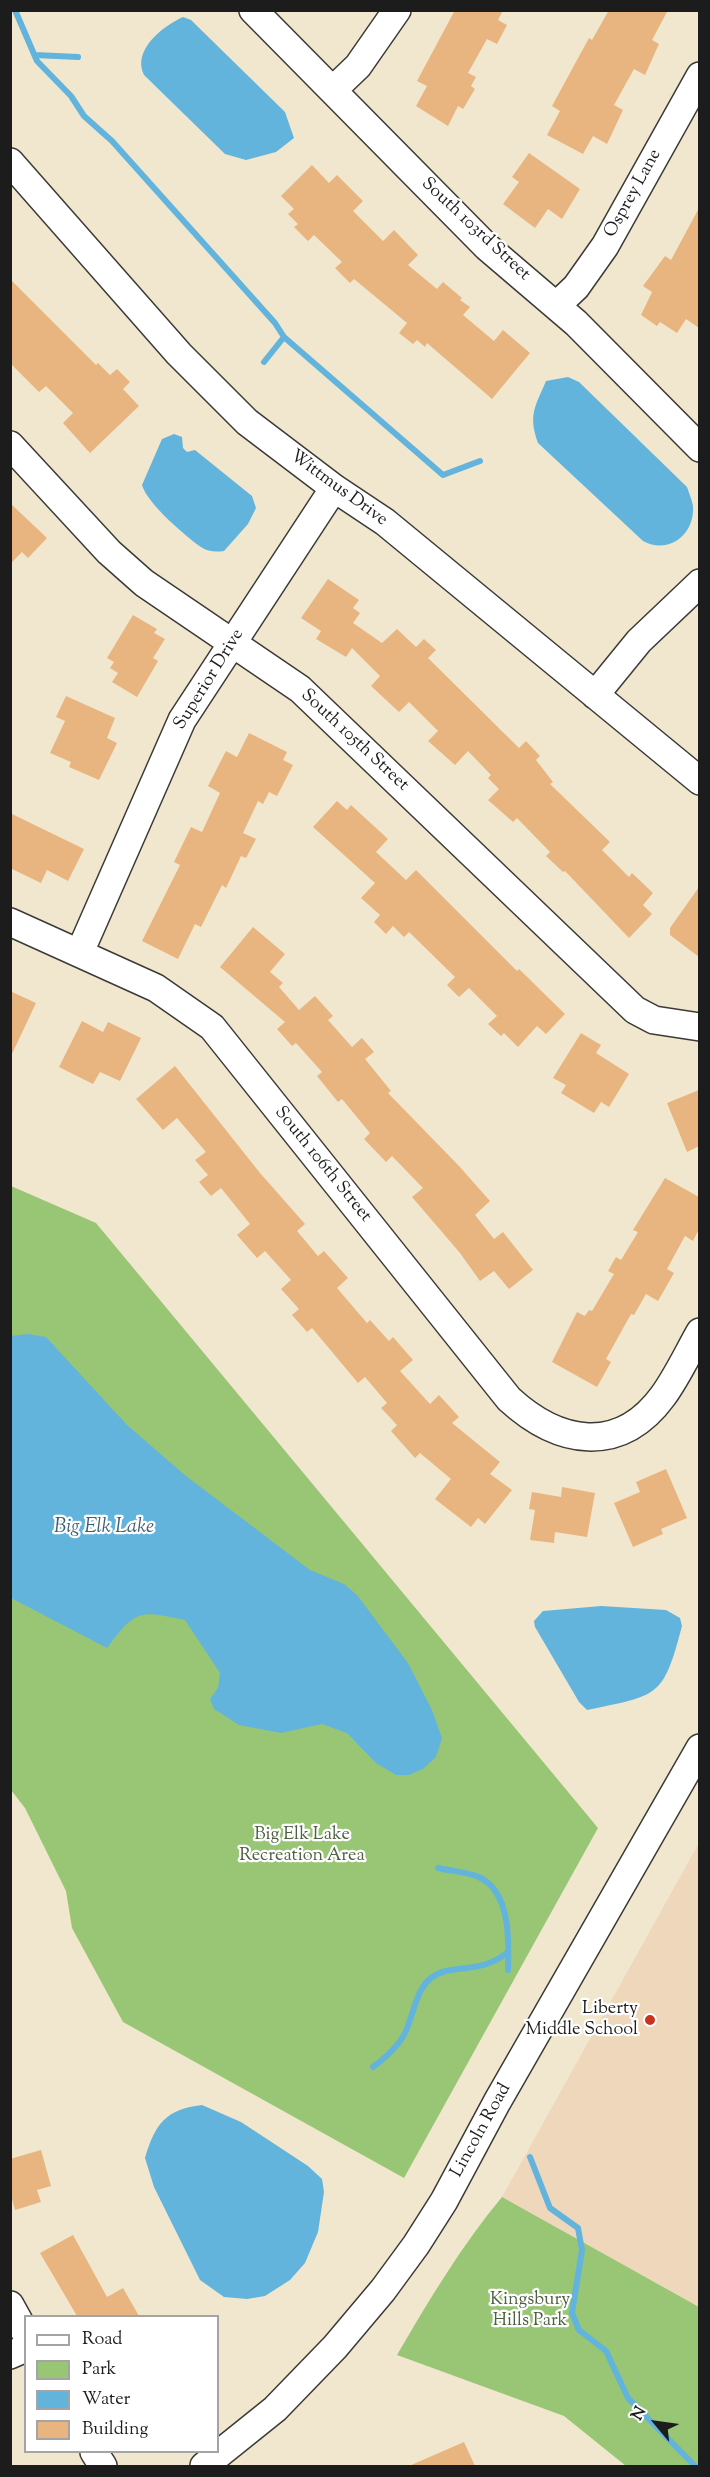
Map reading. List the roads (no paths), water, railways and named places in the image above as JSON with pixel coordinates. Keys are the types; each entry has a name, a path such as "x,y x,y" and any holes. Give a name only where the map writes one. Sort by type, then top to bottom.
{"street":[{"name":"South 103rd Street","path":"253,10 487,247 557,305 699,448"},
{"path":"333,90 358,66 397,10"},
{"name":"Osprey Lane","path":"557,305 576,286 598,257 699,76"},
{"name":"Wittmus Drive","path":"10,162 187,361 247,422 334,488 385,522 699,781"},
{"name":"South 105th Street","path":"10,445 109,552 144,583 231,645 300,689 635,1010 654,1020 699,1027"},
{"name":"Superior Drive","path":"80,952 182,720 334,488"},
{"path":"595,695 639,641 699,583"},
{"name":"South 106th Street","path":"10,922 156,988 212,1027 509,1399 550,1429 576,1437 603,1436 627,1428 647,1414 664,1395 699,1332"},
{"name":"Lincoln Road","path":"204,2466 283,2402 383,2290 416,2245 444,2201 497,2102 699,1748"},
{"path":"10,2305 24,2330"},
{"path":"10,2355 24,2349"},
{"path":"95,2453 103,2466"}],"water":[{"path":"183,17 191,20 285,112 294,138 276,152 246,160 225,154 144,75 141,66 145,49 158,33"},
{"path":"568,377 579,382 687,487 693,506 692,516 690,526 678,540 662,546 643,541 538,443 533,418 546,381"},
{"path":"174,434 182,437 183,448 187,452 195,450 252,496 256,508 248,524 224,551 206,550 186,535 151,501 142,485 162,439"},
{"name":"Big Elk Lake","path":"28,1334 46,1337 127,1425 186,1476 310,1570 344,1584 357,1595 408,1663 432,1710 442,1738 436,1757 423,1769 409,1775 396,1775 376,1763 347,1733 322,1724 281,1733 239,1725 214,1709 210,1699 218,1688 220,1673 185,1620 148,1614 140,1616 132,1619 107,1648 11,1598 11,1336"},
{"path":"601,1606 666,1610 680,1618 682,1626 669,1668 654,1690 629,1701 587,1710 579,1702 535,1627 534,1621 543,1611"},
{"path":"202,2105 241,2122 308,2166 322,2179 324,2192 318,2232 305,2263 290,2280 265,2296 247,2299 224,2297 200,2280 154,2187 145,2158 158,2127 179,2110"}],"waterway":[{"path":"15,10 37,61 71,96 84,116 112,141 275,323 284,337 264,362"},
{"path":"35,55 78,57"},
{"path":"284,337 443,475 480,461"},
{"path":"438,1868 479,1877 497,1894 503,1906 508,1932 508,1970"},
{"path":"373,2067 391,2052 402,2038 418,1996 431,1978 439,1973 487,1964 508,1952"},
{"path":"530,2157 550,2208 578,2228 582,2250 572,2313 579,2330 606,2351 628,2398 695,2466"}],"place":[{"name":"Liberty Middle School","path":"650,2020"}],"park label":[{"name":"Big Elk Lake Recreation Area","path":"302,1846"},
{"name":"Kingsbury Hills Park","path":"530,2311"}]}
